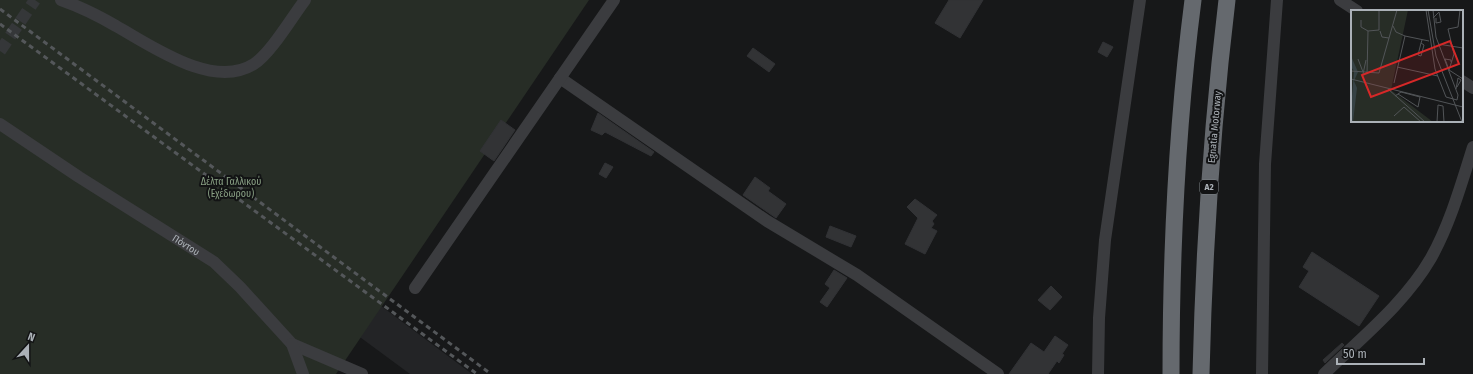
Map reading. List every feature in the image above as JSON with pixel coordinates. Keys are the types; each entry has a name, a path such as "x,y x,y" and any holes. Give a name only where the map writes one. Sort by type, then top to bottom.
{"highway":[{"path":"1171,374 1177,180 1193,0"},
{"name":"Egnatia Motorway","path":"1201,374 1212,134 1227,0"}],"street":[{"path":"61,0 80,3 174,58 205,70 225,72 237,72 254,64 263,56 306,0"},
{"path":"415,288 614,0"},
{"path":"1098,374 1099,318 1104,240 1140,0"},
{"path":"1262,374 1265,164 1277,0"},
{"path":"1340,0 1355,10"},
{"path":"560,78 767,221 857,275 998,374"},
{"path":"1463,82 1473,88"},
{"name":"Πόντου","path":"0,124 79,177 214,262 240,287 292,344 362,374"},
{"path":"1324,374 1412,286 1427,263 1454,206 1473,147"},
{"path":"292,344 303,374"}],"shaded area":[{"path":"0,21 472,374 410,374 0,72"}],"green space":[{"name":"Δέλτα Γαλλικού (Εχέδωρου)","path":"0,0 589,0 336,374 0,374"}],"building":[{"path":"949,0 983,0 960,38 935,23"},
{"path":"1103,42 1113,47 1107,57 1098,52"},
{"path":"753,48 775,64 769,72 747,56"},
{"path":"598,113 654,152 651,156 605,132 602,135 591,130"},
{"path":"501,120 515,130 494,161 480,151"},
{"path":"605,163 613,167 606,178 599,174"},
{"path":"755,177 770,188 768,191 786,204 776,218 743,195"},
{"path":"915,199 937,215 932,221 934,224 931,228 937,231 925,254 905,244 918,218 907,207"},
{"path":"830,226 856,236 851,247 826,237"},
{"path":"1312,252 1379,296 1359,326 1299,287 1309,271 1303,267"},
{"path":"834,270 847,278 827,307 820,302 830,288 825,284"},
{"path":"1051,286 1062,297 1050,310 1038,300"},
{"path":"1055,336 1068,345 1062,354 1064,355 1059,363 1057,361 1048,374 1009,374 1031,343 1044,352"},
{"path":"1342,343 1344,345 1325,363 1323,360"}],"tunnel":[{"path":"0,51 35,0"}],"railway":[{"path":"0,9 491,374"},
{"path":"0,24 477,374"}]}
